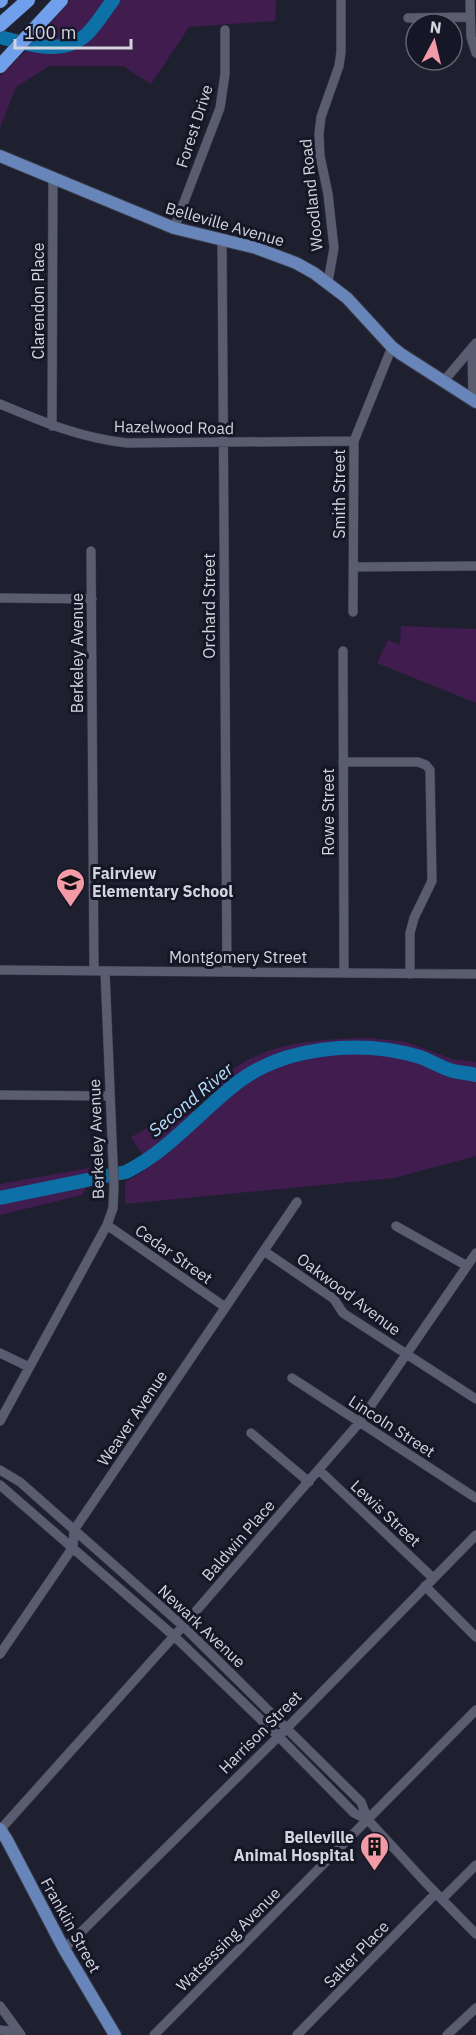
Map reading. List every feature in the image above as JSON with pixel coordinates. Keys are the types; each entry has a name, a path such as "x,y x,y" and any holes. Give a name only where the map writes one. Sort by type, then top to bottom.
{"highway":[{"path":"0,25 28,0"},
{"path":"0,66 61,0"}],"main road":[{"name":"Belleville Avenue","path":"0,156 174,228 278,255 305,268 328,282 347,298 392,347 475,401"},
{"name":"Franklin Street","path":"2,1836 64,1949 115,2035"}],"street":[{"name":"Woodland Road","path":"328,282 334,248 318,134 321,117 339,66 341,0"},
{"path":"470,0 471,37 476,53"},
{"path":"464,17 470,17"},
{"name":"Forest Drive","path":"174,228 220,108 225,74 225,30"},
{"name":"Clarendon Place","path":"52,426 53,177"},
{"name":"Orchard Street","path":"222,240 227,972"},
{"path":"443,382 474,346"},
{"path":"474,346 475,401"},
{"name":"Smith Street","path":"353,612 354,441 392,347"},
{"name":"Hazelwood Road","path":"0,404 52,426 79,435 109,441 223,443 354,441"},
{"name":"Berkeley Avenue","path":"92,550 94,971"},
{"path":"354,567 476,566"},
{"path":"0,598 92,598"},
{"name":"Rowe Street","path":"343,651 344,973"},
{"path":"343,762 418,762 426,765 430,770 432,881 414,918 410,933 410,974"},
{"name":"Montgomery Street","path":"0,970 476,974"},
{"name":"Berkeley Avenue","path":"0,1421 107,1225 113,1208 114,1165 105,972"},
{"path":"0,1095 110,1096"},
{"name":"Weaver Avenue","path":"74,1530 297,1202"},
{"name":"Cedar Street","path":"107,1225 225,1308"},
{"path":"396,1226 467,1266"},
{"name":"Oakwood Avenue","path":"264,1251 334,1299 343,1313 476,1399"},
{"name":"Baldwin Place","path":"2,1836 359,1423 476,1253"},
{"path":"0,1353 29,1368"},
{"name":"Lincoln Street","path":"292,1378 476,1498"},
{"path":"251,1433 309,1482"},
{"name":"Newark Avenue","path":"0,1470 20,1482 183,1626 361,1803 368,1820"},
{"name":"Lewis Street","path":"319,1470 433,1578"},
{"name":"Newark Avenue","path":"0,1485 174,1636 354,1813 368,1820 476,1934"},
{"path":"0,1654 73,1547 74,1530"},
{"name":"Harrison Street","path":"64,1949 286,1729 476,1535"},
{"path":"424,1586 476,1637"},
{"name":"Watsessing Avenue","path":"154,2035 476,1710"},
{"name":"Salter Place","path":"297,2035 439,1896 476,1864"},
{"path":"0,2006 20,2034"},
{"path":"447,2035 476,2008"},
{"path":"0,2030 20,2034"}],"shaded area":[{"path":"70,0 276,0 275,21 189,27 151,84 123,66 49,66 16,87 0,128 0,76 38,39"},
{"path":"401,626 476,629 476,703 377,663 388,640 400,645"},
{"path":"369,1038 406,1042 452,1059 476,1062 476,1156 394,1178 125,1204 125,1182 144,1171 141,1152 131,1137 160,1121 182,1116 195,1110 205,1102 232,1070 263,1053 280,1047 316,1041"},
{"path":"105,1165 105,1183 86,1187 82,1195 0,1215 0,1184"}],"waterway":[{"path":"0,37 45,47 67,45 87,34 113,0"},
{"name":"Second River","path":"0,1198 126,1172 169,1143 233,1086 274,1062 298,1054 322,1050 373,1048 420,1057 449,1070 476,1075"}],"place":[{"name":"Fairview Elementary School","path":"71,908"},
{"name":"Belleville Animal Hospital","path":"375,1872"}]}
